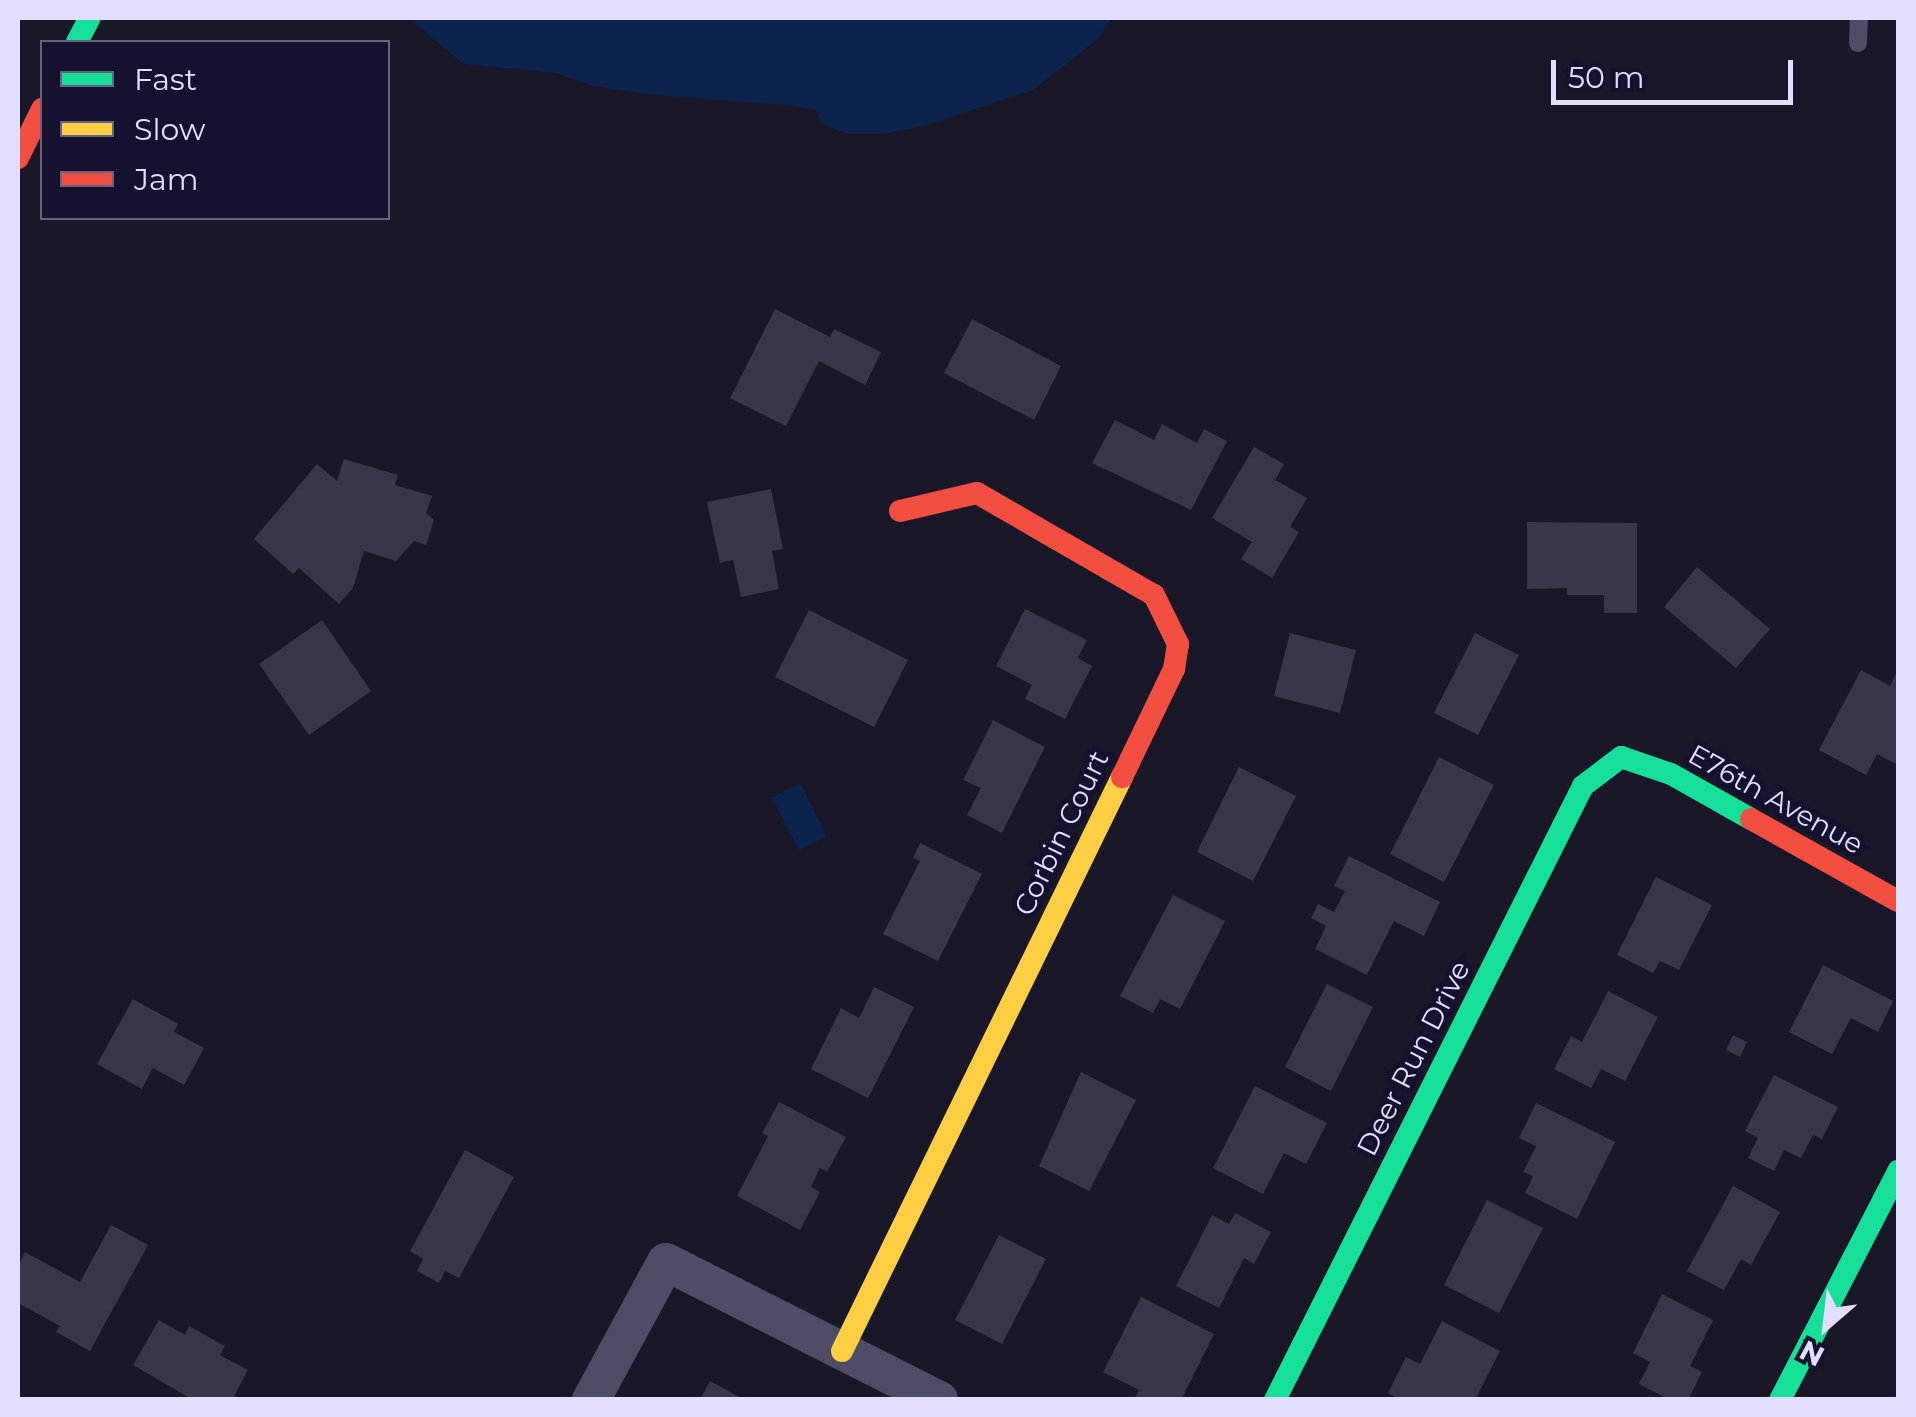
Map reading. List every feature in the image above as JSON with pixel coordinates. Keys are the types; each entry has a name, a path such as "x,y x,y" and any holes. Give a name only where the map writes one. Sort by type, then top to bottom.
{"street":[{"path":"78,40 90,18"},
{"path":"18,158 40,113"},
{"name":"Corbin Court","path":"842,1351 1174,669 1178,644 1169,619 1142,586 977,493 900,511"},
{"name":"E76th Avenue","path":"1621,758 1671,774 1898,901"},
{"name":"Deer Run Drive","path":"1275,1400 1584,786 1621,758"},
{"path":"1780,1400 1898,1171"},
{"path":"591,1400 666,1262 940,1400"}],"lane":[{"path":"1858,18 1858,43"}],"water":[{"path":"409,18 1112,18 1098,39 1033,90 927,125 885,134 848,134 822,124 816,110 795,106 646,94 593,86 556,73 463,64"},
{"path":"800,783 827,836 799,850 772,798"}],"building":[{"path":"775,309 830,337 834,329 881,352 865,385 819,361 786,426 730,398"},
{"path":"972,319 1061,366 1034,420 944,373"},
{"path":"1115,420 1154,440 1162,424 1197,443 1204,429 1227,441 1191,510 1092,463"},
{"path":"1254,447 1284,464 1275,480 1307,498 1290,527 1299,532 1272,578 1241,559 1252,542 1212,518"},
{"path":"344,459 398,475 395,485 432,496 426,513 434,520 426,545 414,541 396,561 364,551 353,588 339,604 299,568 293,574 254,539 317,464 337,481"},
{"path":"771,489 783,549 772,551 779,589 741,597 733,560 720,563 707,502"},
{"path":"1527,522 1637,523 1637,613 1604,613 1604,595 1567,595 1567,588 1527,589"},
{"path":"1697,567 1770,629 1736,668 1664,607"},
{"path":"1025,609 1087,640 1078,658 1092,666 1065,719 1025,699 1032,685 996,666"},
{"path":"809,610 908,660 874,727 775,677"},
{"path":"322,620 371,691 309,735 259,664"},
{"path":"1290,633 1356,650 1340,713 1274,696"},
{"path":"1475,633 1519,655 1478,735 1434,713"},
{"path":"1898,669 1898,765 1877,754 1866,775 1819,750 1861,670 1890,686"},
{"path":"993,720 1045,747 1002,833 967,815 981,788 963,780"},
{"path":"1439,757 1494,785 1444,882 1390,854"},
{"path":"1239,767 1296,796 1253,881 1197,852"},
{"path":"920,843 982,874 938,961 883,934 920,861 913,858"},
{"path":"1349,856 1440,902 1424,936 1394,921 1367,975 1315,949 1326,926 1311,918 1318,904 1334,912 1345,891 1334,886"},
{"path":"1656,877 1712,905 1679,970 1660,961 1653,973 1617,955"},
{"path":"1173,895 1225,921 1180,1009 1160,999 1153,1013 1120,996"},
{"path":"1823,965 1893,1001 1878,1032 1851,1018 1832,1054 1789,1032"},
{"path":"1327,984 1373,1007 1331,1091 1285,1067"},
{"path":"874,987 914,1007 868,1098 811,1069 841,1008 859,1018"},
{"path":"1608,991 1658,1017 1625,1081 1601,1069 1591,1088 1554,1069 1571,1036 1582,1042"},
{"path":"133,999 178,1024 174,1032 204,1048 184,1085 153,1068 142,1089 97,1064"},
{"path":"1733,1035 1747,1042 1740,1057 1726,1050"},
{"path":"1081,1072 1136,1100 1089,1191 1039,1166"},
{"path":"1774,1075 1838,1107 1822,1139 1813,1135 1801,1158 1784,1150 1774,1171 1748,1158 1758,1138 1745,1131"},
{"path":"1255,1086 1327,1123 1306,1164 1284,1153 1263,1194 1213,1168"},
{"path":"779,1102 846,1137 827,1172 820,1168 811,1187 820,1192 800,1230 737,1196 768,1136 762,1133"},
{"path":"1536,1103 1615,1142 1577,1219 1525,1193 1533,1176 1523,1172 1536,1146 1519,1138"},
{"path":"465,1150 514,1177 459,1278 445,1271 439,1283 417,1271 423,1259 410,1251"},
{"path":"1733,1186 1780,1212 1751,1265 1741,1259 1724,1290 1687,1271"},
{"path":"1487,1200 1543,1228 1499,1313 1444,1285"},
{"path":"1235,1213 1271,1232 1254,1264 1244,1258 1219,1308 1176,1286 1212,1215 1229,1224"},
{"path":"111,1225 148,1245 90,1351 56,1332 60,1326 18,1303 18,1266 25,1252 80,1282"},
{"path":"999,1235 1046,1259 1002,1344 955,1320"},
{"path":"1662,1294 1713,1320 1690,1366 1702,1372 1688,1400 1670,1400 1639,1384 1650,1362 1633,1353"},
{"path":"1141,1297 1214,1334 1181,1400 1134,1400 1139,1390 1103,1372"},
{"path":"159,1320 185,1335 189,1326 225,1346 220,1355 248,1370 232,1400 193,1400 133,1365"},
{"path":"1442,1321 1500,1351 1475,1400 1400,1400 1388,1393 1406,1357 1420,1364"},
{"path":"710,1381 745,1400 700,1400"}],"traffic: fast":[{"path":"78,40 90,18"},
{"path":"1275,1400 1583,786 1621,757 1671,774 1751,819"},
{"path":"1780,1400 1898,1171"}],"traffic: slow":[{"path":"842,1351 1122,777"}],"traffic: jam":[{"path":"18,158 40,113"},
{"path":"900,511 977,493 1154,595 1178,644 1174,669 1122,777"},
{"path":"1751,819 1898,901"}]}
